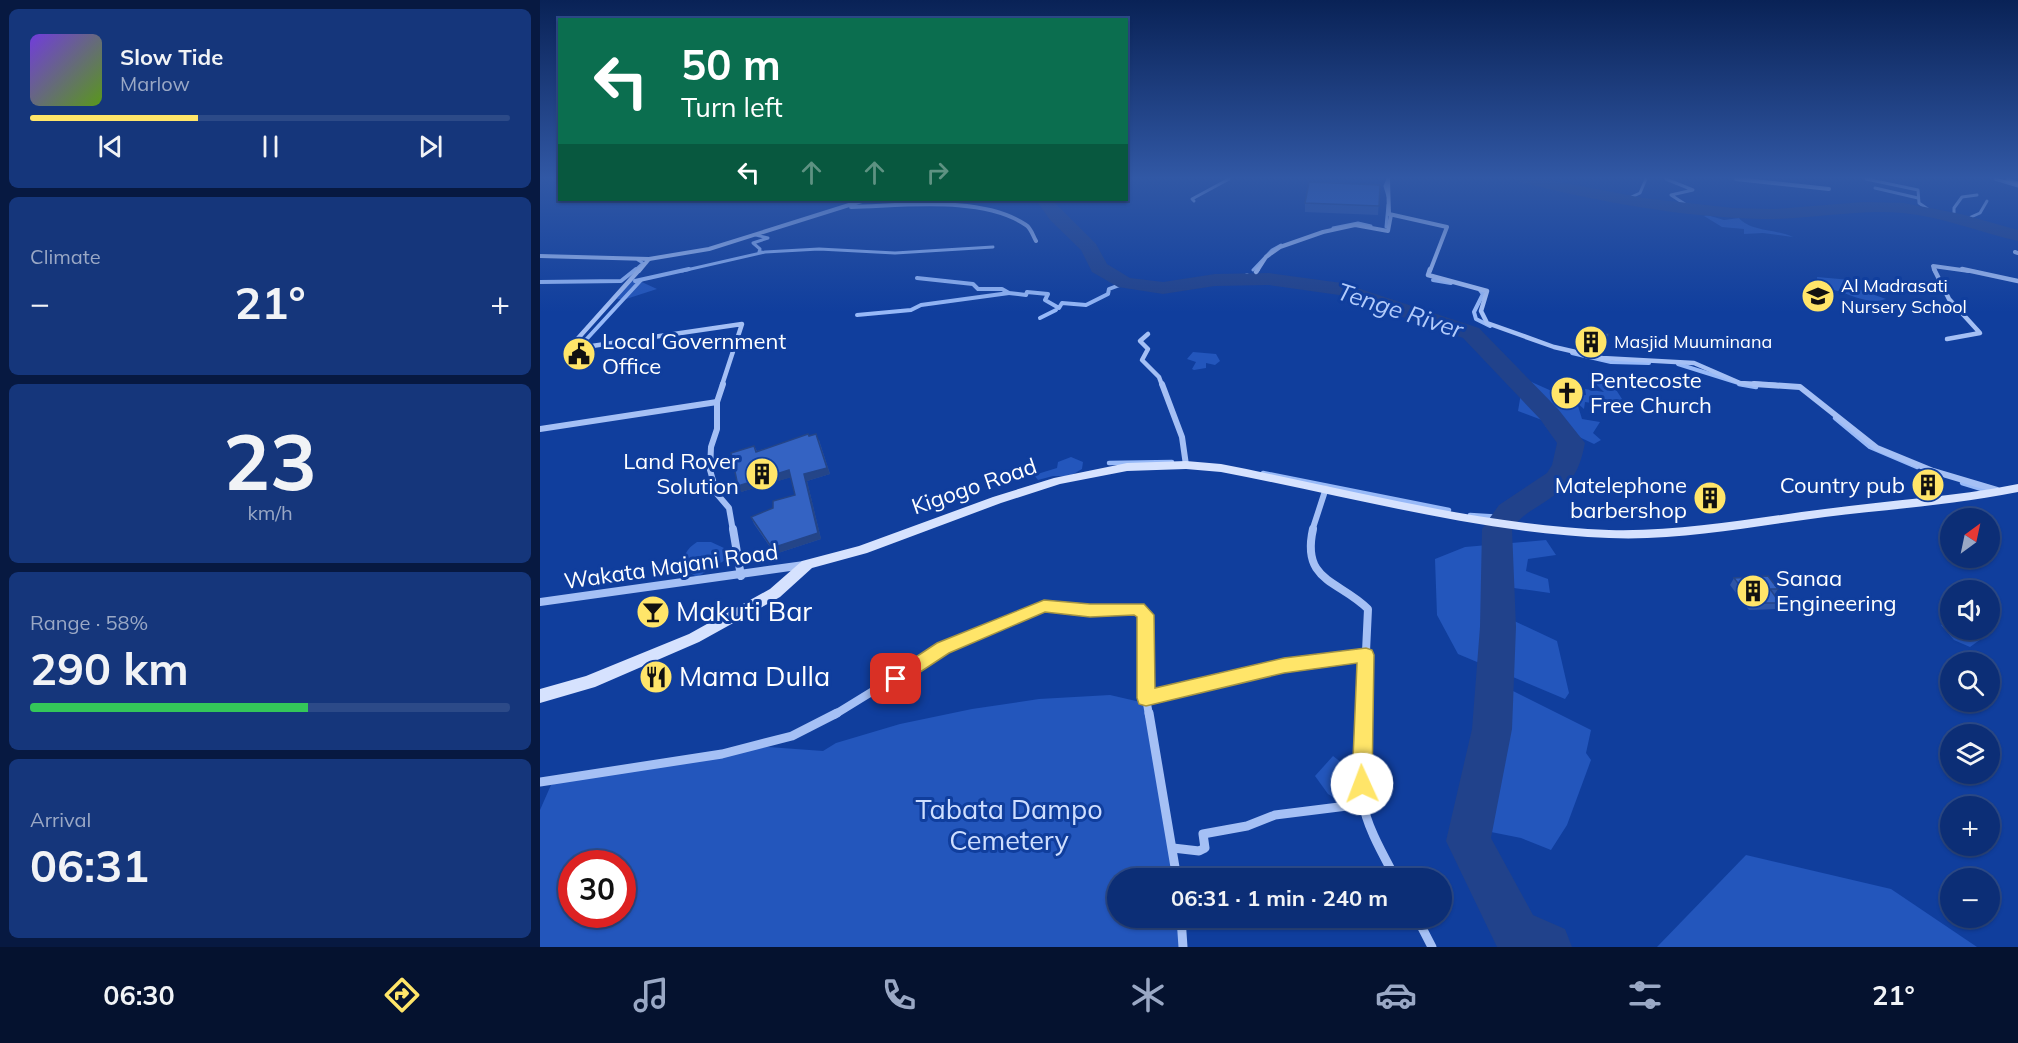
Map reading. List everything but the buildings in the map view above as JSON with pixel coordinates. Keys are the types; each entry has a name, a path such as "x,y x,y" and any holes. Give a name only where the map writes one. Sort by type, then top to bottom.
{"street":[{"path":"540,256 597,256 649,260 709,249 785,223"},
{"path":"1020,223 1028,226 1036,241"},
{"path":"1256,272 1266,257 1280,247 1351,225 1388,231 1389,223"},
{"path":"1430,223 1447,227 1428,275 1487,291 1480,307 1482,317 1497,328 1602,358 1694,363 1740,383 1800,387 1877,448 1933,471 2004,491"},
{"path":"649,260 575,341 573,347 740,323 743,326 717,402 717,429 711,447 710,470 717,494 729,508 741,576"},
{"path":"1947,339 1980,333 1949,299 1933,266 1953,267 2018,281"},
{"path":"1148,334 1140,342 1148,349 1142,360 1159,377 1182,437 1186,465"},
{"path":"540,429 717,402"},
{"name":"Kigogo Road","path":"540,696 589,682 694,638 774,593 807,564 862,550 1036,487 1127,466 1186,465 1221,468 1454,514 1532,527 1609,534 1696,531 2018,488"},
{"path":"1326,488 1312,523 1312,561 1322,577 1356,596 1368,609 1361,764 1363,804 1390,868"},
{"name":"Wakata Majani Road","path":"540,602 741,576 807,564"},
{"path":"540,782 722,754 792,736 831,718 943,648 1044,606 1090,610 1138,609 1146,615 1146,698 1176,868"},
{"path":"1146,698 1284,665 1366,655"},
{"path":"1173,848 1199,851 1204,848 1203,834 1247,826 1275,815 1363,804"},
{"path":"1182,928 1183,947"},
{"path":"1422,928 1432,947"}],"green space":[{"path":"1716,223 1744,223 1793,237 1763,233 1744,234 1744,229 1722,227"},
{"path":"1817,277 1851,280 1859,285 1852,287 1886,299 1867,300 1834,290 1834,297 1804,289 1818,286"},
{"path":"633,278 657,289 626,299 617,299 629,279"},
{"path":"1193,352 1216,354 1220,361 1215,365 1206,363 1206,368 1194,370 1192,369 1196,362 1187,359"},
{"path":"1606,374 1622,399 1604,405 1585,402 1584,409 1576,402 1578,396 1586,395 1585,389 1604,392 1593,381"},
{"path":"1527,380 1563,396 1555,401 1578,406 1582,419 1600,422 1593,433 1601,440 1594,444 1577,436 1569,437 1546,427 1542,420 1518,411 1521,393 1515,384"},
{"path":"1071,457 1083,462 1082,469 1070,476 1053,476 1038,480 1034,475 1057,468 1058,462"},
{"path":"1546,540 1556,555 1528,559 1526,571 1548,579 1550,593 1507,587 1512,620 1557,641 1569,693 1565,699 1458,654 1437,615 1435,559 1465,547"},
{"path":"697,542 711,542 724,548 727,559 697,577 683,569 686,553"},
{"path":"1954,640 1980,640 1970,647"},
{"path":"1501,685 1591,730 1586,753 1591,760 1567,825 1551,850 1521,838 1491,832 1463,810 1467,763 1480,718"},
{"name":"Tabata Dampo Cemetery","path":"1110,695 1149,704 1175,868 1107,868 1107,928 1183,928 1186,947 540,947 540,810 551,785 572,778 711,752 768,747 823,751 836,743 900,724 972,709 1039,699"},
{"path":"1333,756 1351,770 1357,786 1338,800 1328,794 1315,776"},
{"path":"1746,855 1891,889 1940,922 1940,928 1949,928 1977,947 1657,947"}],"waterway":[{"name":"Tenge River","path":"1063,223 1089,248 1099,268 1125,283 1163,288 1215,280 1269,279 1342,289 1471,333 1549,414 1571,443 1564,471 1557,480 1510,512 1497,529 1498,627 1492,729 1468,841 1516,932 1547,947"},
{"path":"1333,228 1357,223"},
{"path":"1359,223 1371,226"},
{"path":"1977,223 2018,236"},
{"path":"756,235 768,238 753,243 760,249 759,252 762,252"},
{"path":"1253,270 1272,250 1281,245"},
{"path":"682,271 765,252 819,249 895,253 993,247"},
{"path":"634,271 643,263 638,260"},
{"path":"540,282 621,281 636,269"},
{"path":"635,281 689,269"},
{"name":"Tenge River","path":"1243,279 1247,275"},
{"path":"917,278 973,284 978,289 1002,289 1009,293"},
{"path":"585,347 583,343 641,280"},
{"path":"1433,280 1451,283"},
{"path":"1009,293 1048,294 1045,300 1059,308 1062,303 1086,305 1108,294 1109,289 1125,283"},
{"path":"1480,290 1483,294 1474,312 1476,319 1490,326"},
{"path":"857,315 911,310 921,305 1009,293"},
{"path":"1040,318 1056,310"},
{"path":"1572,353 1611,362 1649,363"},
{"path":"1678,364 1745,385"},
{"path":"1739,384 1756,387"},
{"path":"1835,418 1870,447 1917,467"},
{"path":"1109,463 1172,462"},
{"path":"1263,473 1449,510"},
{"path":"1962,483 1985,490"},
{"path":"1470,515 1502,517"}],"place":[{"name":"Al Madrasati Nursery School","path":"1818,296"},
{"name":"Masjid Muuminana","path":"1591,342"},
{"name":"Local Government Office","path":"579,354"},
{"name":"Pentecoste Free Church","path":"1567,393"},
{"name":"Land Rover Solution","path":"762,474"},
{"name":"Country pub","path":"1928,485"},
{"name":"Matelephone barbershop","path":"1710,498"},
{"name":"Sanaa Engineering","path":"1753,591"},
{"name":"Makuti Bar","path":"653,612"},
{"name":"Mama Dulla","path":"656,677"}],"route":[{"path":"896,679 943,648 1044,606 1090,610 1138,609 1146,615 1146,698 1284,665 1366,655 1362,784"}]}
